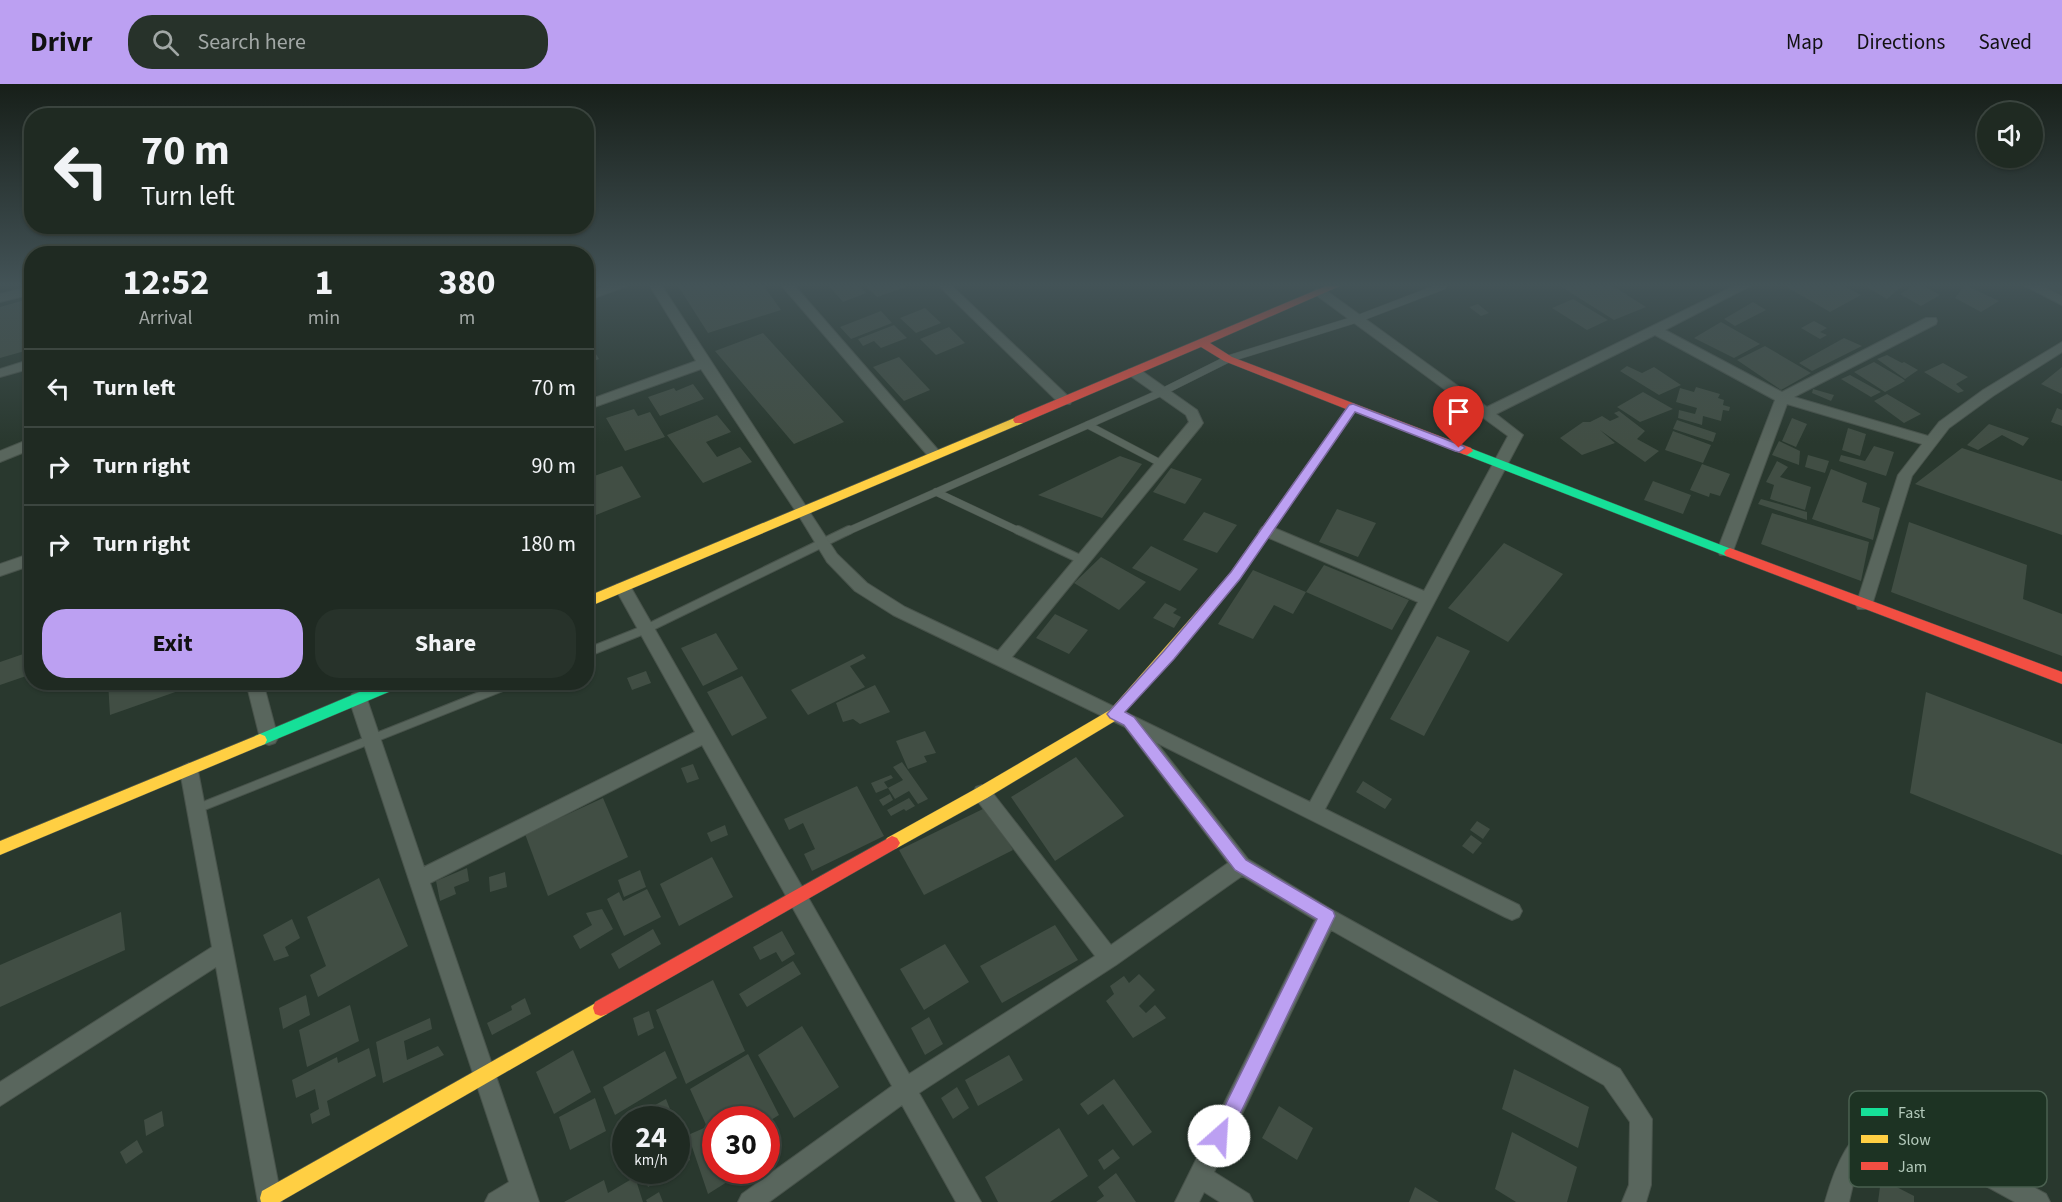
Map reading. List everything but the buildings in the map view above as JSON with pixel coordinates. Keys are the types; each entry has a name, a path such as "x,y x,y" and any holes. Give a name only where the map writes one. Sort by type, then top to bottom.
{"street":[{"path":"689,338 804,512 822,543 846,573 879,600 1512,911"},
{"path":"833,338 934,454"},
{"path":"999,338 1065,401"},
{"path":"594,600 804,512 934,454 1214,338"},
{"path":"1314,812 1502,465 1516,435 1384,338"},
{"path":"1487,413 1639,338"},
{"path":"1671,338 1782,398 1931,442"},
{"path":"1725,551 1782,398 1898,338"},
{"path":"1203,343 1228,359 1864,605 2062,678"},
{"path":"1864,605 1905,475 1944,425 1979,399 2062,346"},
{"path":"594,403 704,363"},
{"path":"0,373 24,366"},
{"path":"1000,660 1194,426 1196,420 1191,413 1134,372"},
{"path":"189,771 270,1200 796,896 1122,718 1235,576 1353,407"},
{"path":"0,456 24,446"},
{"path":"1267,531 1429,600"},
{"path":"0,570 24,562"},
{"path":"623,588 969,1202"},
{"path":"256,690 269,738"},
{"path":"0,848 269,738 379,690"},
{"path":"358,699 486,1075 524,1194 497,1202"},
{"path":"1122,718 1240,865 1612,1077 1641,1119 1640,1185 1634,1202"},
{"path":"419,879 706,735"},
{"path":"982,793 1109,958"},
{"path":"750,1202 904,1090 1109,958 1240,865"},
{"path":"1187,1202 1327,916"},
{"path":"0,1095 223,951"},
{"path":"1837,1202 1845,1171 1849,1166"},
{"path":"1199,1176 1241,1202"},
{"path":"2010,1187 2038,1202"}],"lane":[{"path":"594,650 646,629 822,543 1162,392 1228,359 1295,338"},
{"path":"1088,425 1162,464"},
{"path":"936,492 1082,560"},
{"path":"196,808 372,741 496,690"}],"traffic: fast":[{"path":"1467,451 1730,553"},
{"path":"260,740 379,690"}],"traffic: slow":[{"path":"594,600 1019,420"},
{"path":"892,843 1115,714 1202,615"},
{"path":"0,848 260,740"},
{"path":"269,1198 601,1008"}],"traffic: jam":[{"path":"1019,420 1212,338"},
{"path":"1203,343 1228,359 1467,451"},
{"path":"1202,615 1235,576 1353,407"},
{"path":"1730,553 2062,678"},
{"path":"601,1008 892,843"}],"route":[{"path":"1219,1136 1327,916 1240,865 1129,721 1115,714 1169,655 1235,576 1353,407 1459,448"}]}
